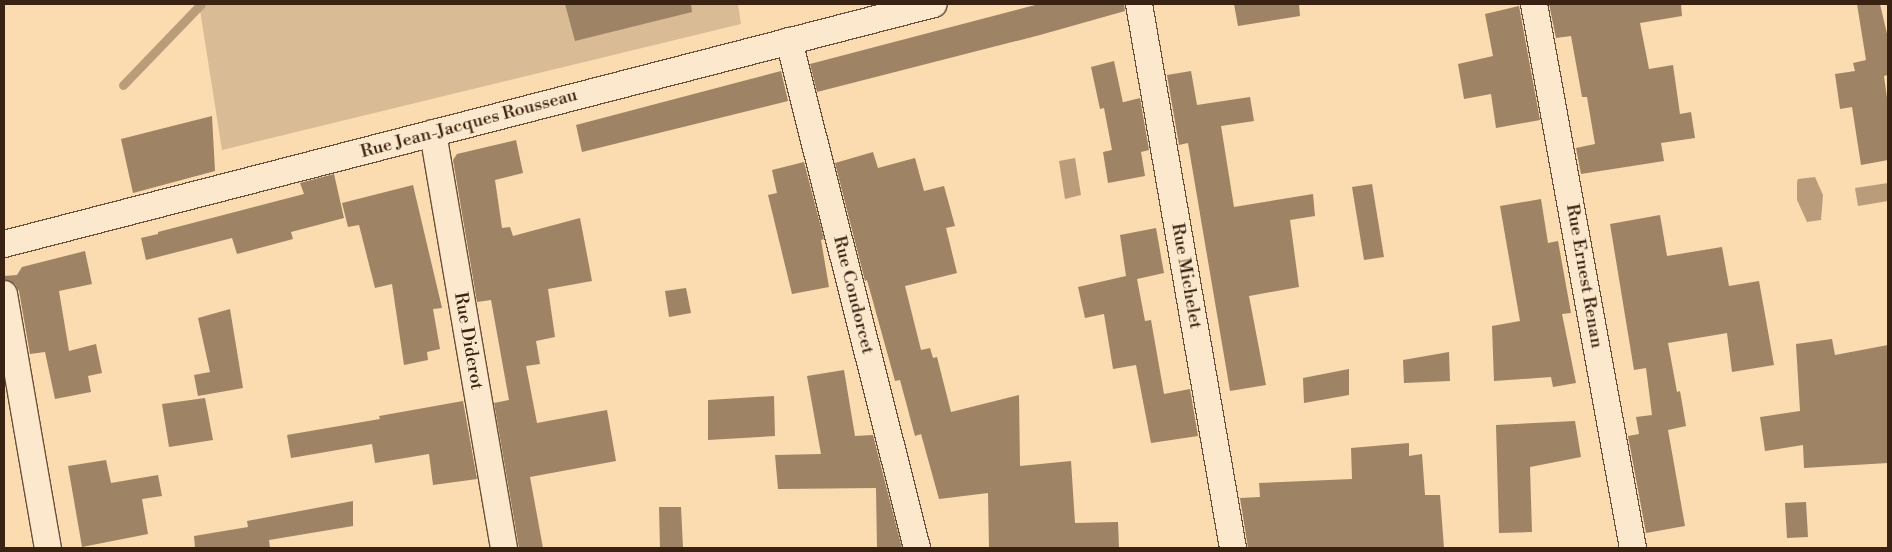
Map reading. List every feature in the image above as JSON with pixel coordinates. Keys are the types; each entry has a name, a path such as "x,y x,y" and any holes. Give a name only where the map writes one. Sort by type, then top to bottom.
{"street":[{"name":"Rue Jean-Jacques Rousseau","path":"4,244 934,4"},
{"name":"Rue Michelet","path":"1139,4 1233,548"},
{"name":"Rue Ernest Renan","path":"1534,4 1633,548"},
{"name":"Rue Condorcet","path":"789,41 917,548"},
{"name":"Rue Diderot","path":"433,133 504,548"},
{"path":"4,294 48,548"}],"shaded area":[{"path":"199,4 738,4 741,24 222,150"},
{"path":"1075,158 1081,195 1065,199 1059,161"},
{"path":"1815,177 1823,195 1821,220 1807,222 1797,200 1797,182 1798,179"},
{"path":"1888,183 1888,201 1858,206 1855,188"}],"building":[{"path":"565,4 691,4 692,12 575,41"},
{"path":"1039,4 1124,4 1125,11 1040,35 817,92 810,64"},
{"path":"1234,4 1299,4 1300,16 1238,26"},
{"path":"1549,4 1681,4 1682,16 1640,23 1649,69 1673,65 1680,114 1691,112 1695,138 1661,143 1664,161 1581,174 1576,148 1595,144 1587,97 1582,97 1571,36 1556,38"},
{"path":"1857,4 1880,4 1888,38 1888,75 1884,76 1888,105 1888,160 1861,165 1852,107 1840,109 1835,74 1855,71 1853,63 1866,60"},
{"path":"1519,6 1540,120 1496,128 1491,94 1464,99 1458,64 1493,56 1485,14"},
{"path":"1114,61 1123,102 1140,98 1149,150 1141,152 1145,176 1108,183 1103,152 1112,150 1104,108 1100,109 1091,67"},
{"path":"781,71 788,101 582,152 576,125"},
{"path":"1191,71 1197,105 1250,97 1254,121 1221,126 1234,207 1313,194 1315,216 1290,220 1299,287 1249,296 1266,385 1230,391 1188,143 1179,145 1167,75"},
{"path":"212,116 215,171 133,193 121,139"},
{"path":"516,140 523,173 495,180 502,228 510,227 513,236 580,218 592,281 548,289 555,337 536,341 540,364 526,366 537,423 607,410 616,461 530,477 543,548 519,548 494,403 509,400 491,300 477,302 453,160 457,154"},
{"path":"873,152 878,168 915,158 924,191 944,186 955,226 946,228 957,273 905,286 921,350 930,348 933,358 937,357 951,412 1019,395 1020,466 1071,461 1075,523 1118,522 1119,548 989,548 988,493 939,499 921,434 915,436 900,380 895,381 867,280 865,281 835,163"},
{"path":"804,162 824,239 821,240 829,287 792,294 768,195 777,193 772,170"},
{"path":"334,174 344,218 291,232 293,239 237,254 232,238 146,260 141,238 304,194 300,183"},
{"path":"1372,184 1384,257 1364,260 1352,187"},
{"path":"413,185 442,308 433,309 440,349 427,352 428,360 404,365 392,284 375,288 359,225 348,227 342,203"},
{"path":"1541,199 1548,243 1558,241 1571,313 1562,314 1576,383 1553,387 1551,377 1494,381 1492,326 1520,321 1500,206"},
{"path":"1660,215 1667,256 1722,247 1729,286 1759,281 1774,365 1732,372 1727,333 1668,343 1677,392 1680,391 1686,426 1668,430 1685,526 1646,533 1628,436 1639,434 1636,417 1652,415 1646,368 1634,370 1610,224"},
{"path":"1156,228 1164,273 1137,279 1145,321 1151,320 1164,394 1190,389 1198,436 1151,443 1136,365 1113,369 1104,314 1085,318 1078,287 1126,276 1120,235"},
{"path":"85,251 92,284 59,291 69,351 96,344 102,373 88,376 91,392 55,399 45,352 30,354 19,291 15,284 4,279 4,276 17,275 22,267"},
{"path":"686,288 691,313 669,317 665,291"},
{"path":"230,309 243,388 198,396 194,375 210,372 198,318"},
{"path":"1832,339 1835,355 1888,345 1888,463 1804,468 1803,445 1765,451 1760,417 1800,411 1796,344"},
{"path":"1449,352 1450,381 1404,383 1403,360"},
{"path":"1349,369 1349,395 1304,403 1303,378"},
{"path":"844,370 855,436 873,435 902,548 877,548 876,488 778,489 775,455 821,454 807,376"},
{"path":"774,396 775,436 708,440 708,400"},
{"path":"205,398 213,440 169,447 162,404"},
{"path":"463,401 477,479 433,485 429,454 375,463 372,444 291,458 287,435 380,419 379,416"},
{"path":"1575,421 1581,457 1530,467 1532,532 1499,533 1496,425"},
{"path":"1409,443 1409,456 1422,454 1425,495 1440,495 1444,548 1248,548 1240,498 1260,497 1259,483 1352,479 1351,448"},
{"path":"106,460 111,483 158,475 162,496 142,499 148,534 82,547 68,466"},
{"path":"353,501 353,526 269,540 270,548 195,548 194,536 248,527 247,521"},
{"path":"1806,502 1808,537 1787,538 1785,503"},
{"path":"659,507 681,507 683,548 660,548"}],"waterway":[{"path":"123,85 201,4"}]}
